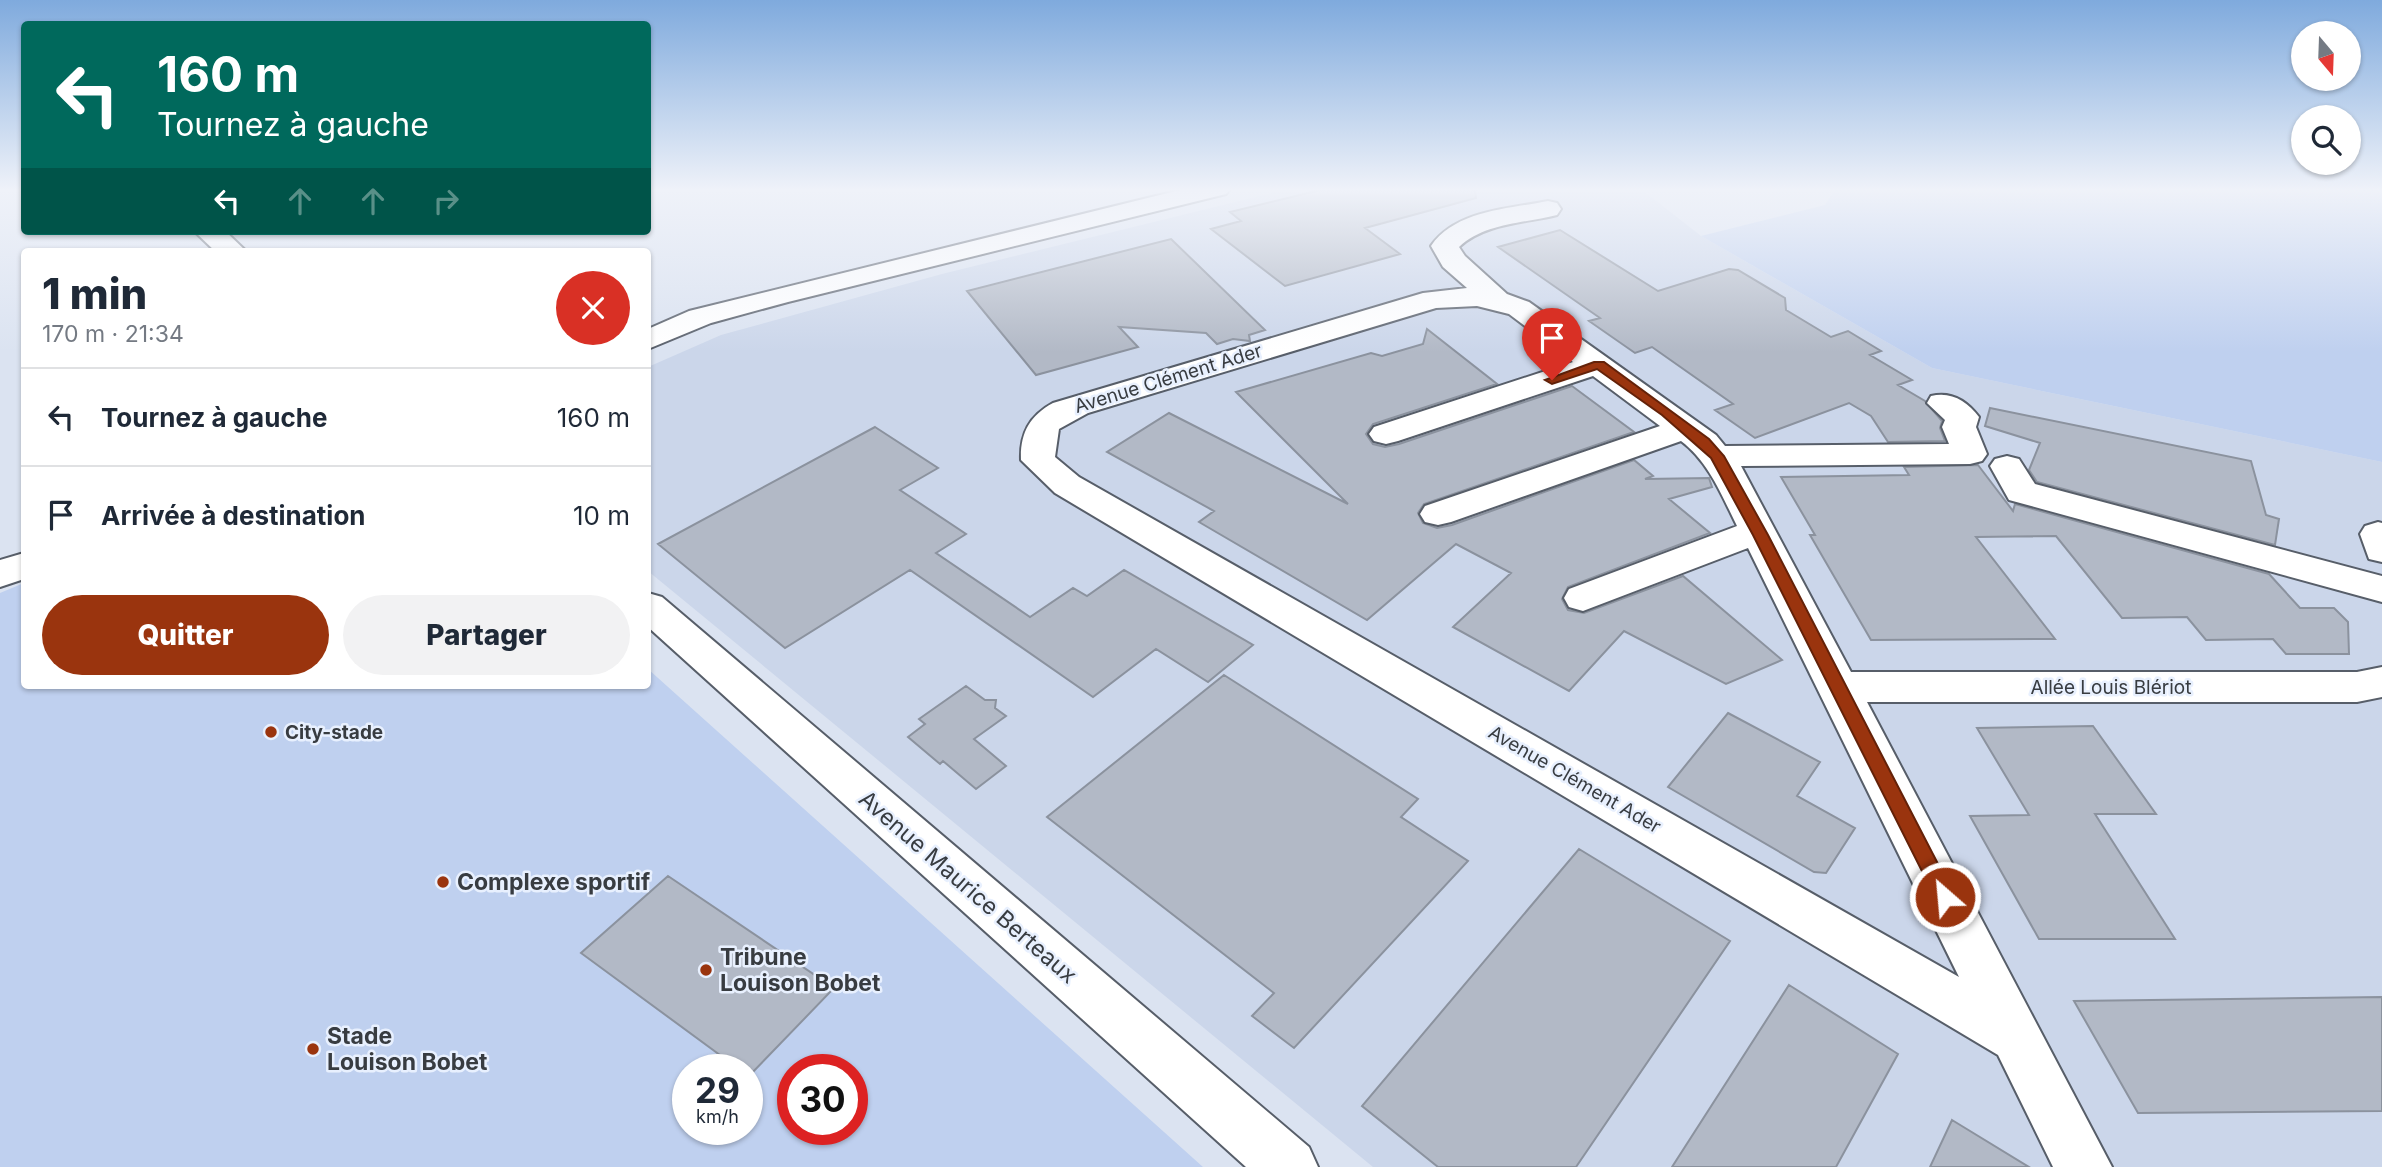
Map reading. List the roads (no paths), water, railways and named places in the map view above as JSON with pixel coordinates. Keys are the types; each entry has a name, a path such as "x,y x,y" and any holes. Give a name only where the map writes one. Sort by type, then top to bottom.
{"street":[{"path":"651,339 700,317 992,243"},
{"path":"1447,243 1445,246 1453,261 1495,297"},
{"name":"Avenue Clément Ader","path":"2015,1037 1067,485 1038,460 1036,442 1040,428 1060,412 1103,397 1433,299 1495,297 1519,308 1686,428 1717,456 1761,535 2083,1167"},
{"path":"1386,434 1599,365"},
{"path":"1717,456 1970,454 1959,427 1962,417 1943,403"},
{"path":"1438,514 1686,428"},
{"path":"2007,466 2022,492 2382,589"},
{"path":"1583,598 1745,536 1761,535"},
{"path":"0,574 21,566"},
{"name":"Avenue Maurice Berteaux","path":"651,609 1289,1167"},
{"name":"Allée Louis Blériot","path":"1839,687 2357,687 2382,682"}],"place":[{"name":"City-stade","path":"271,732"},
{"name":"Complexe sportif","path":"443,882"},
{"name":"Tribune Louison Bobet","path":"706,970"},
{"name":"Stade Louison Bobet","path":"313,1049"}]}
